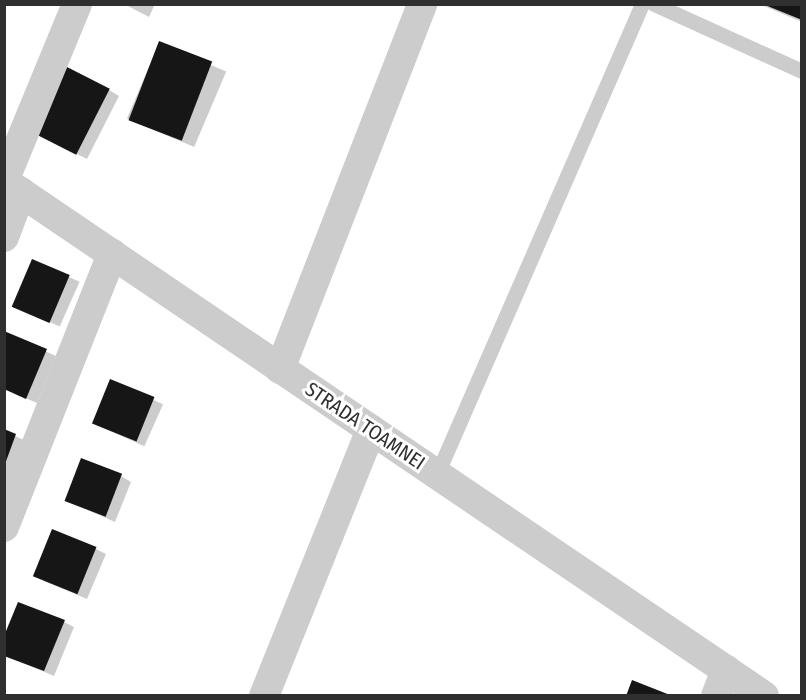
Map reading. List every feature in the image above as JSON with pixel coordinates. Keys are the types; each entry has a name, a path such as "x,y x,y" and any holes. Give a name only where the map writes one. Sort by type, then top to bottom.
{"street":[{"path":"4,237 13,186 76,4"},
{"path":"280,369 422,4"},
{"name":"STRADA TOAMNEI","path":"13,186 437,474 721,682 764,696"},
{"path":"4,527 112,254"},
{"path":"264,696 371,430"}],"lane":[{"path":"437,474 642,4"},
{"path":"654,4 801,71"}],"building":[{"path":"765,4 802,4 802,20 765,5"},
{"path":"159,41 212,61 182,141 129,120"},
{"path":"67,67 110,89 76,155 33,133"},
{"path":"32,259 70,275 49,323 12,307"},
{"path":"4,331 47,349 26,399 4,389"},
{"path":"110,379 155,397 137,441 92,424"},
{"path":"4,429 16,434 5,464 4,464"},
{"path":"81,458 122,474 106,517 65,501"},
{"path":"52,529 97,547 77,594 33,576"},
{"path":"18,602 65,620 44,671 4,656 4,636"},
{"path":"632,680 670,695 670,696 626,696"}]}
